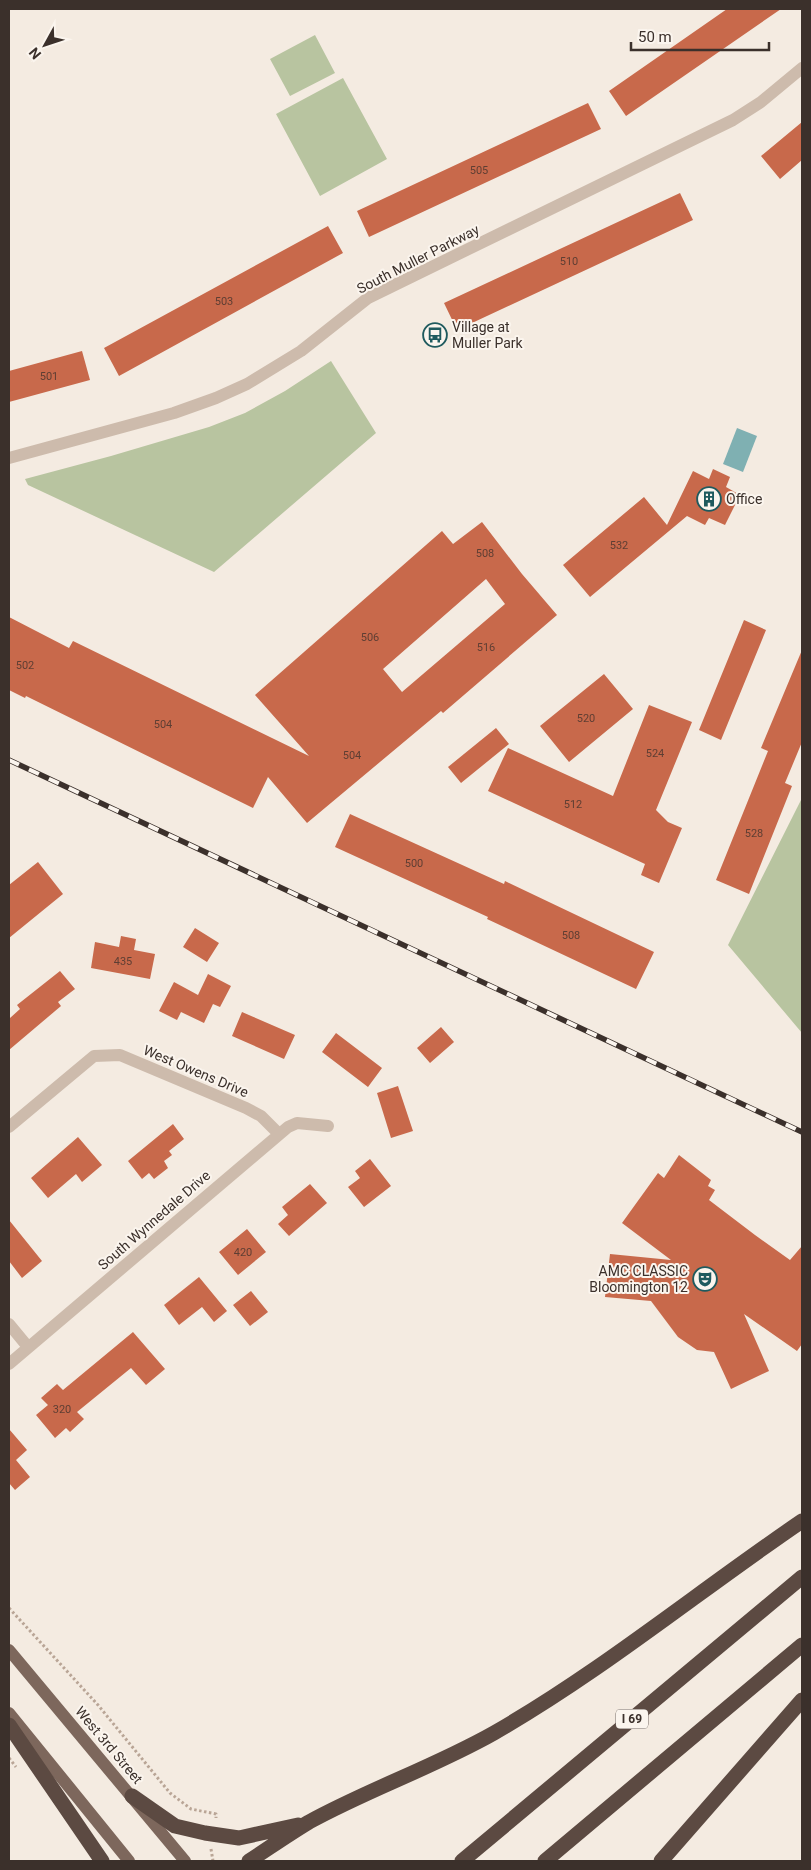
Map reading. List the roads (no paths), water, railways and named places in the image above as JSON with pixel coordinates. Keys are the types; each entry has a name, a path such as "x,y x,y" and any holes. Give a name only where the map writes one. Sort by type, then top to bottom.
{"highway":[{"path":"249,1861 309,1823 492,1734 557,1695 636,1642 737,1565 802,1521"},
{"name":"I 69","path":"462,1861 802,1577"},
{"path":"545,1861 802,1645"},
{"path":"661,1861 802,1700"},
{"path":"9,1725 102,1861"},
{"path":"132,1796 175,1826 239,1838 309,1823"}],"main road":[{"name":"West 3rd Street","path":"9,1650 185,1861"},
{"path":"9,1713 129,1861"}],"street":[{"name":"South Muller Parkway","path":"9,458 174,412 216,398 247,384 301,351 368,298 733,120 761,102 802,68"},
{"name":"West Owens Drive","path":"9,1127 94,1056 120,1055 246,1108 261,1116 279,1134"},
{"name":"South Wynnedale Drive","path":"9,1364 288,1127 297,1123 328,1126"},
{"path":"9,1324 28,1347"}],"water":[{"path":"737,428 757,436 743,472 723,464"}],"railway":[{"path":"9,760 802,1132"}],"place":[{"name":"Village at Muller Park","path":"435,335"},
{"name":"Office","path":"709,499"},
{"name":"AMC CLASSIC Bloomington 12","path":"705,1279"}]}
